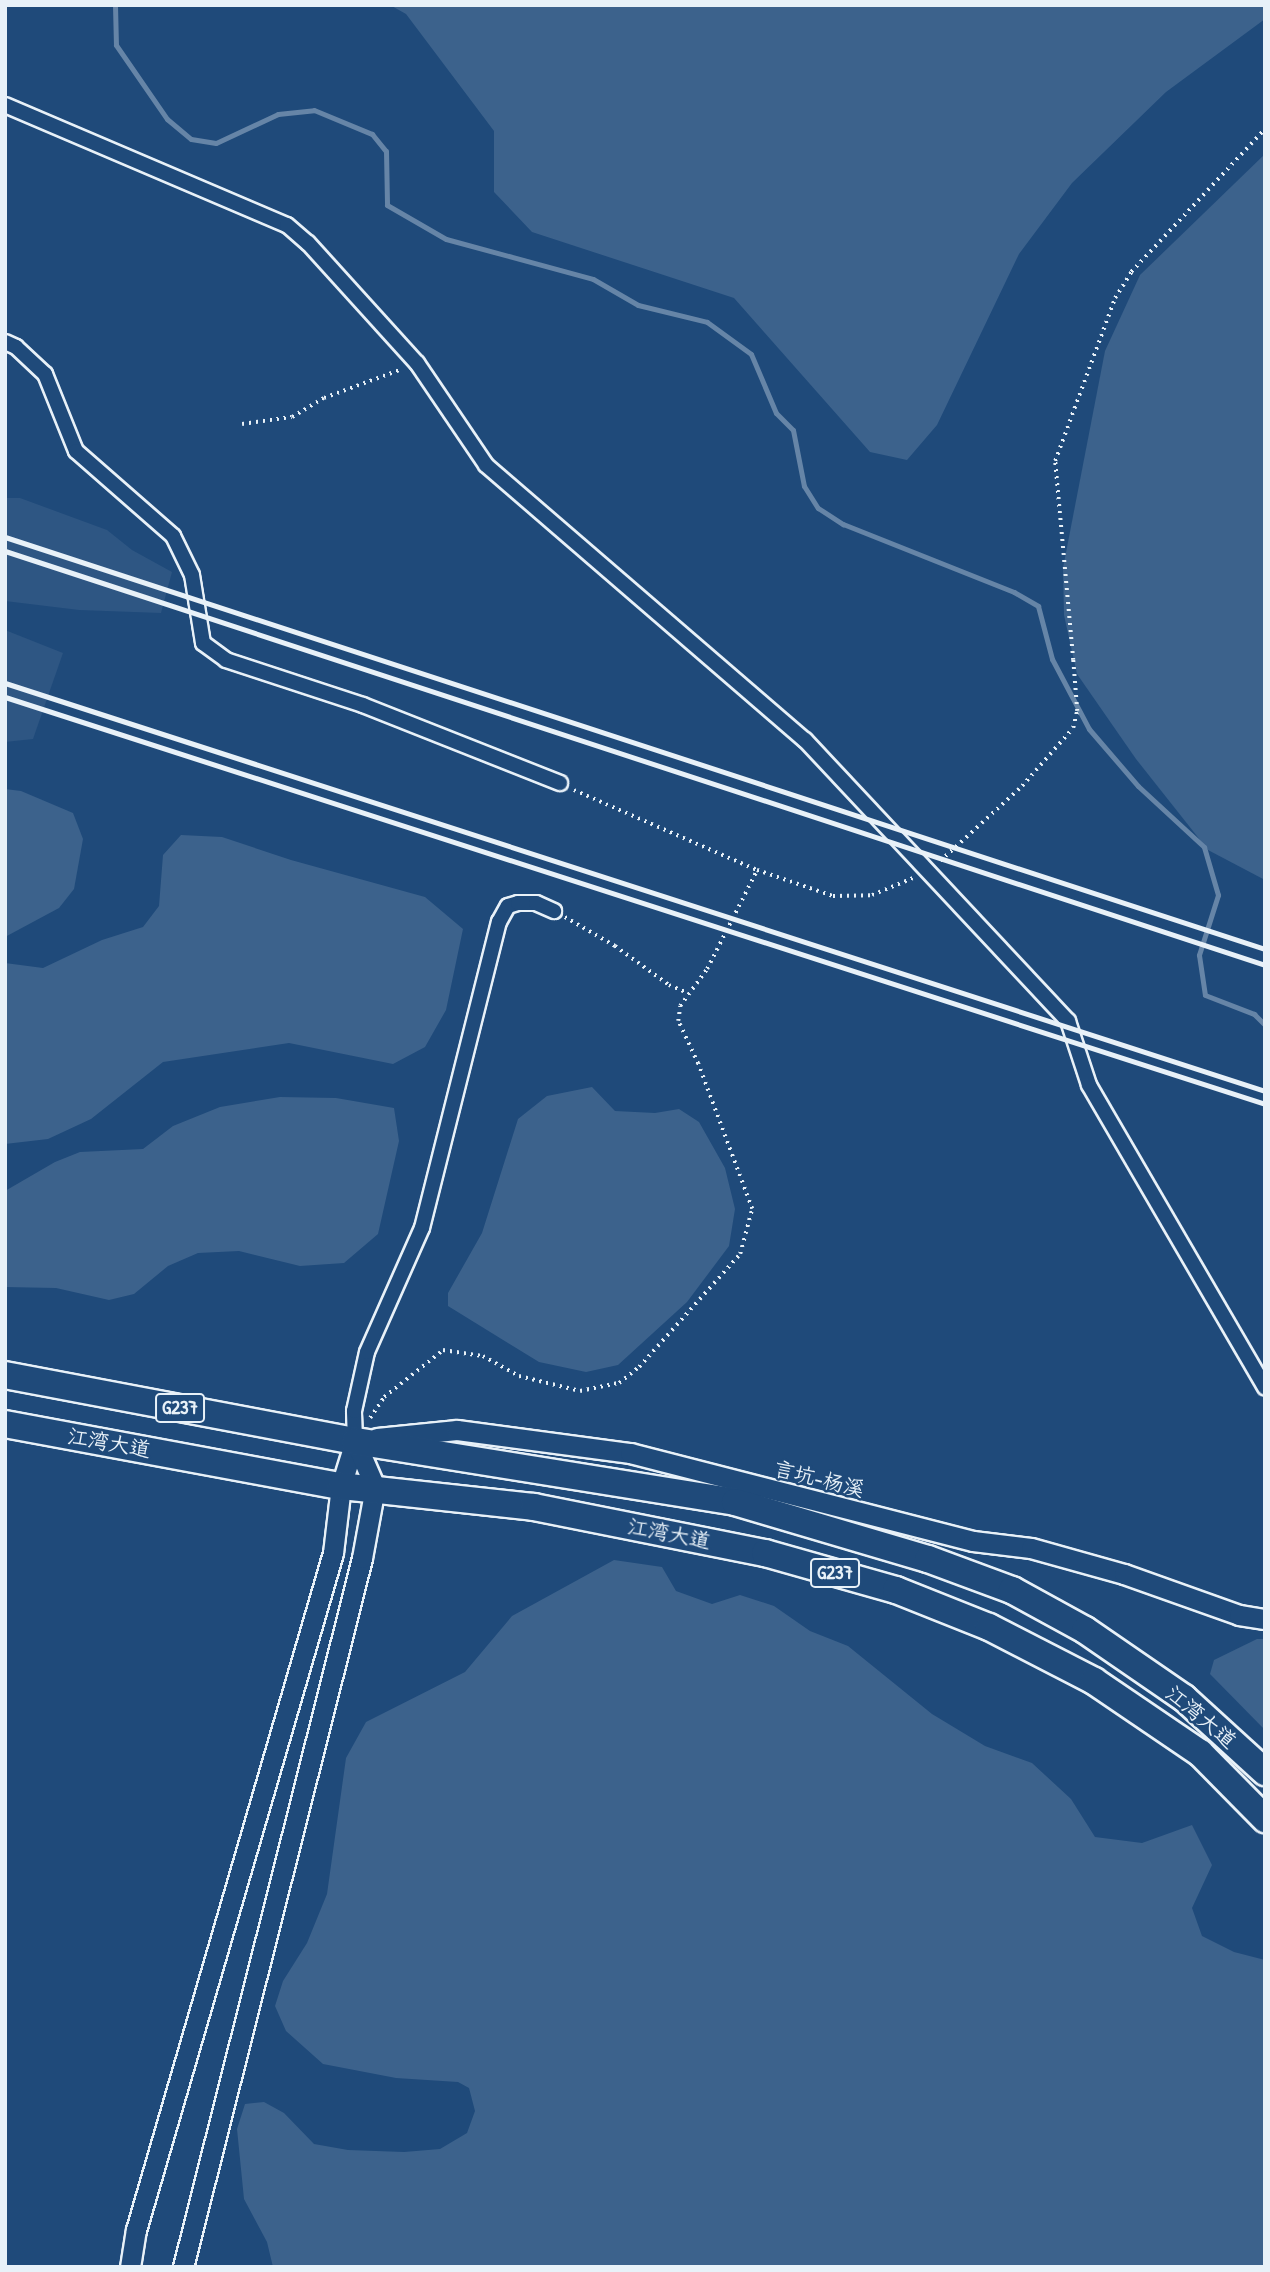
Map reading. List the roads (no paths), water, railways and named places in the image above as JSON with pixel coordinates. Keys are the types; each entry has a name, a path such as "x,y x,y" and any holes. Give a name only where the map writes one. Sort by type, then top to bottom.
{"highway":[{"name":"江湾大道","path":"5,1375 355,1441 735,1502 928,1559 1012,1590 1085,1630 1184,1698 1265,1772"},
{"name":"江湾大道","path":"5,1424 341,1486 534,1507 765,1553 896,1590 989,1627 1094,1681 1200,1753 1265,1819"}],"main road":[{"name":"言坑-杨溪","path":"355,1441 457,1430 630,1453 973,1541 1031,1548 1124,1574 1239,1615 1265,1619"},
{"path":"130,2267 136,2231 333,1553 341,1486 355,1441"},
{"path":"183,2267 362,1558 375,1488 355,1441"}],"street":[{"path":"5,105 287,225 308,243 417,363 486,465 805,740 1068,1021 1089,1085 1265,1387"},
{"path":"5,342 16,347 46,374 76,451 173,536 192,575 203,643 226,660 363,705 560,783"},
{"path":"355,1441 354,1411 367,1352 422,1228 499,922 508,906 517,903 536,904 554,911"}],"waterway":[{"path":"115,5 116,45 167,119 191,139 216,143 278,114 314,110 372,134 386,151 387,205 446,239 593,279 638,305 707,322 751,354 776,413 793,430 804,486 818,508 843,524 1014,592 1038,606 1052,659 1089,729 1138,786 1204,847 1218,895 1199,955 1205,995 1254,1014 1265,1025"}],"railway":[{"path":"5,537 1265,949"},
{"path":"5,551 1265,965"},
{"path":"5,683 1265,1091"},
{"path":"5,697 1265,1104"}]}
